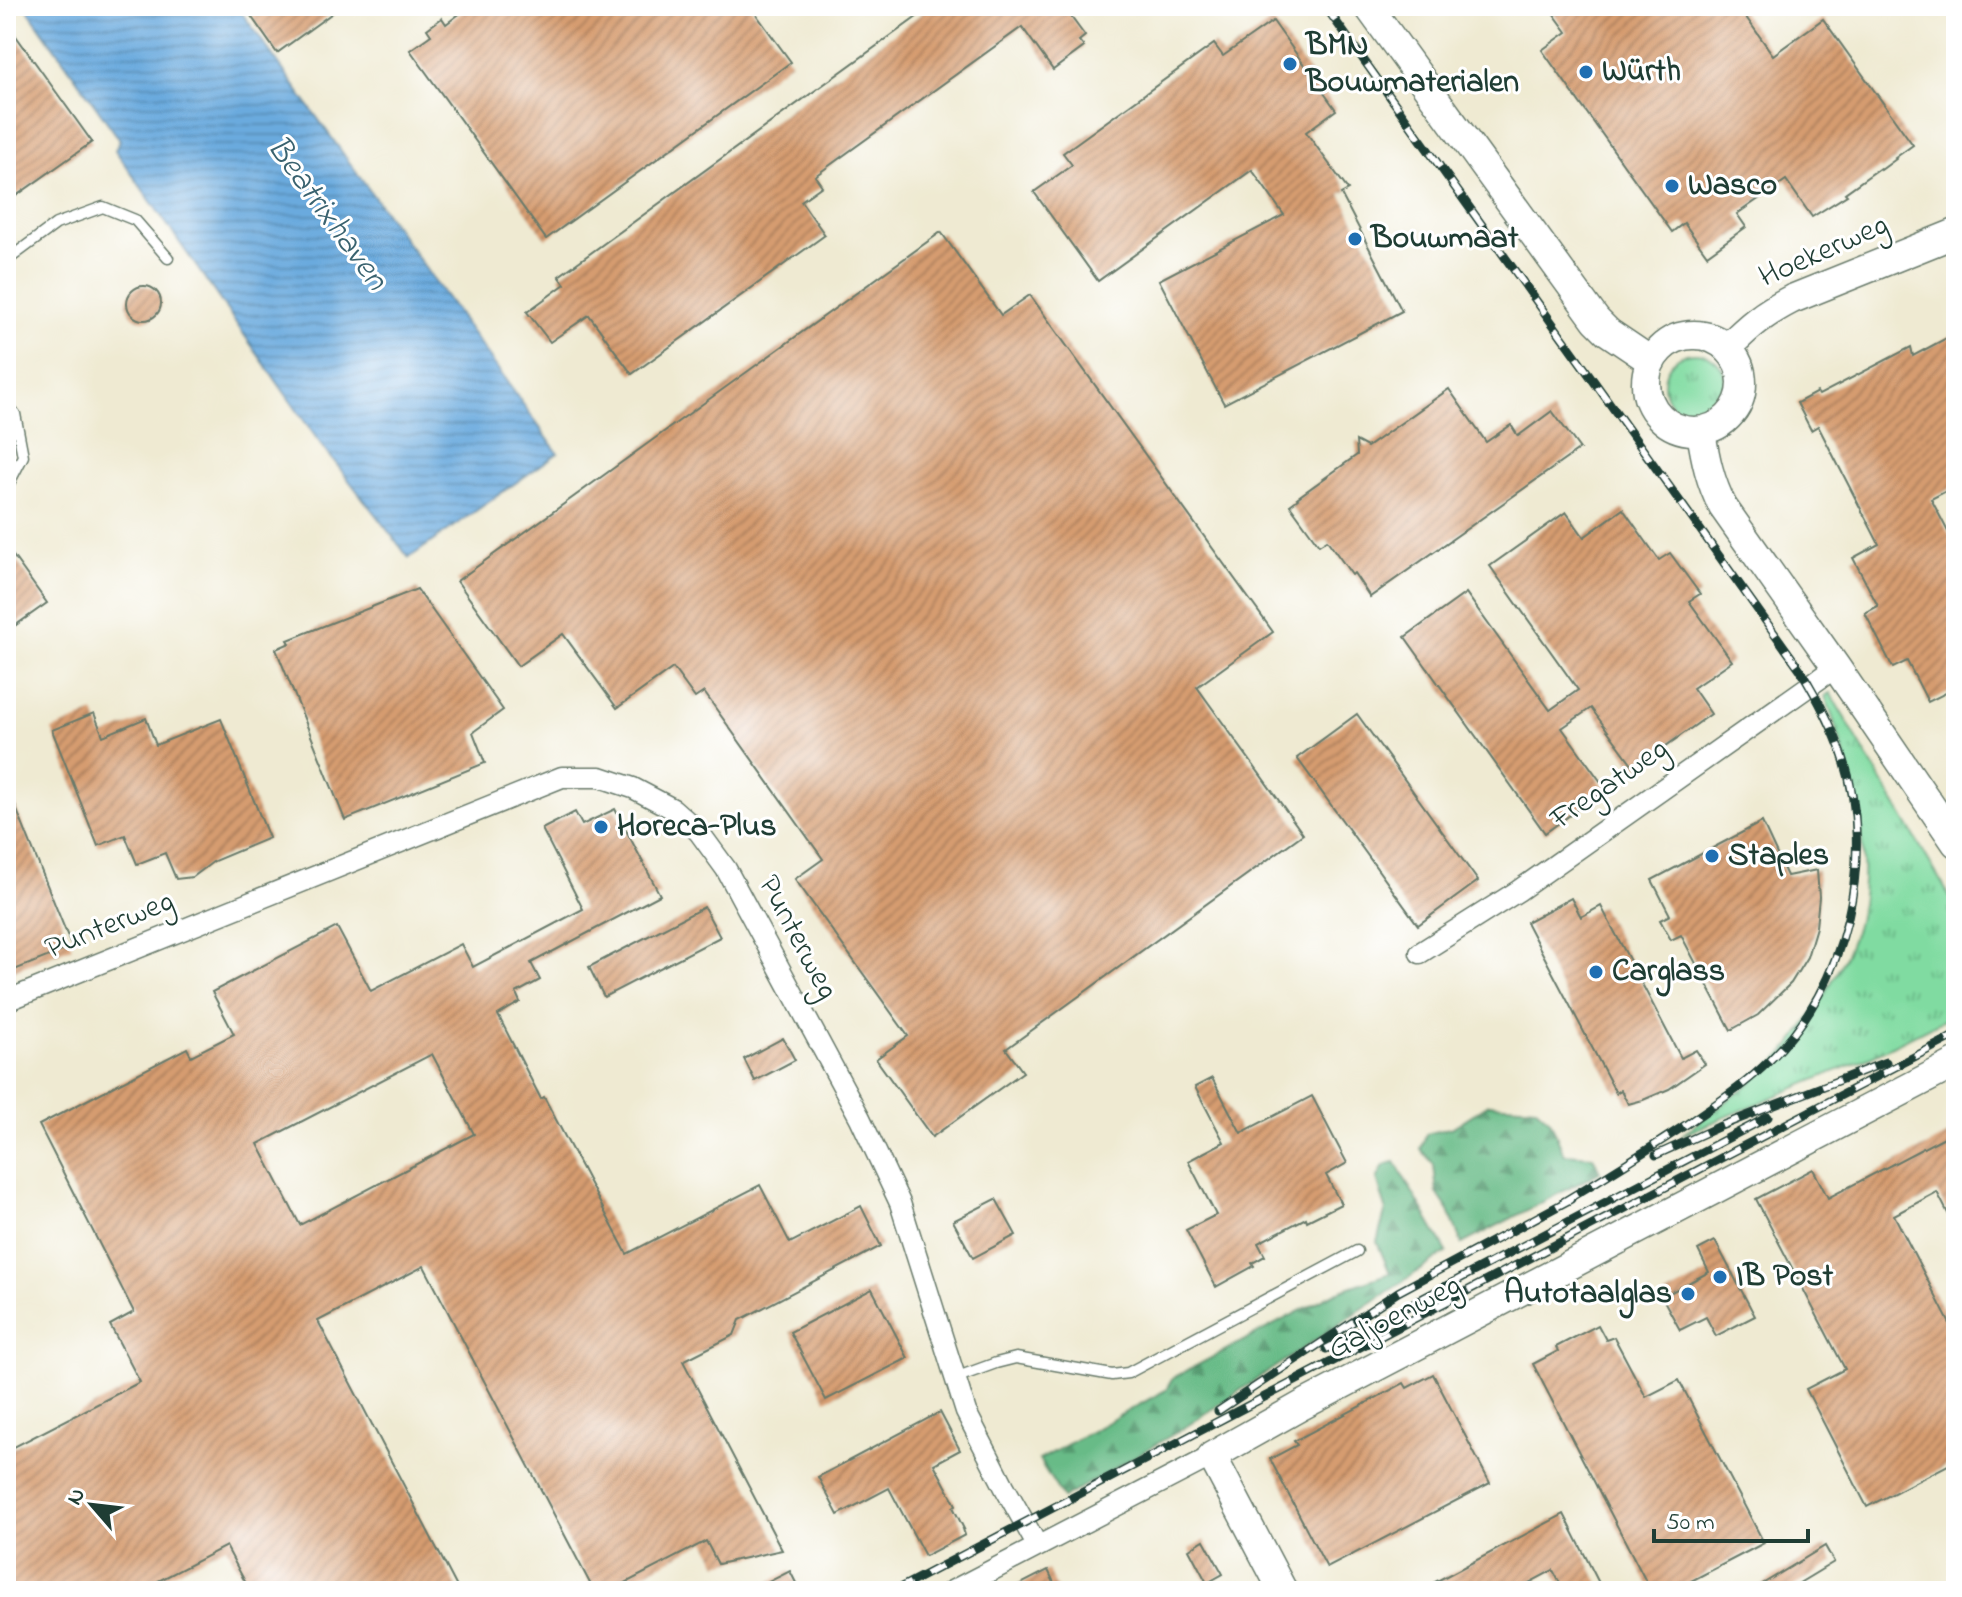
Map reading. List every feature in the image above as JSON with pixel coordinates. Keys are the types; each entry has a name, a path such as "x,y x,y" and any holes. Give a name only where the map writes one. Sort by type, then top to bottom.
{"street":[{"path":"1368,6 1596,320 1608,332 1651,361"},
{"name":"Hoekerweg","path":"1727,348 1753,322 1792,299 1956,233"},
{"path":"1686,336 1708,337 1727,348 1741,373 1741,393 1727,418 1701,431 1670,425 1650,402 1646,381 1651,361 1666,344 1686,336"},
{"path":"1701,431 1708,470 1723,507 1956,843"},
{"name":"Fregatweg","path":"1420,953 1518,891 1836,667"},
{"name":"Punterweg","path":"6,1001 562,777 600,777 633,788 673,809 699,832 726,869 860,1118 900,1203 966,1412 1037,1545"},
{"name":"Galjoenweg","path":"952,1591 1956,1063"},
{"path":"1212,1456 1283,1591"}],"lane":[{"path":"6,261 56,224 103,207 135,220 168,258"},
{"path":"6,403 15,414 23,456 6,489"},
{"path":"955,1378 1016,1358 1112,1375 1128,1373 1357,1251"}],"green space":[{"path":"1695,353 1707,355 1717,362 1724,372 1724,396 1717,406 1707,413 1695,415 1683,413 1673,406 1666,396 1664,384 1666,372 1673,362 1683,355"},
{"path":"1830,693 1956,907 1956,1014 1872,1056 1682,1135 1746,1087 1788,1048 1829,986 1855,932 1863,884 1861,829 1843,748 1825,696"},
{"path":"1489,1104 1535,1107 1550,1120 1564,1154 1593,1156 1600,1172 1462,1244 1449,1211 1437,1193 1434,1165 1421,1149 1426,1134 1453,1127"},
{"path":"1395,1162 1447,1252 1184,1428 1063,1498 1039,1460 1166,1390 1173,1378 1336,1292 1390,1273 1377,1242 1386,1209 1377,1179 1384,1165"}],"water":[{"name":"Beatrixhaven","path":"25,6 237,6 558,453 409,558 317,439 115,150 120,140"}],"building":[{"path":"244,6 342,6 277,53"},
{"path":"470,6 750,6 791,62 546,239 410,50 431,35 427,29 442,18 446,24"},
{"path":"932,6 1063,6 1085,36 1079,41 1084,47 1053,70 1022,27 815,176 822,186 801,201 825,235 632,374 589,315 550,342 527,312 565,284 559,276"},
{"path":"1548,6 1738,6 1773,55 1823,19 1913,145 1845,193 1847,195 1812,217 1786,180 1737,214 1746,227 1707,255 1684,223 1672,232 1542,50 1567,32"},
{"path":"1273,21 1336,110 1306,132 1348,190 1341,194 1402,311 1224,404 1159,280 1284,215 1252,170 1098,281 1034,192 1072,165 1063,153 1214,44 1223,56"},
{"path":"6,22 92,142 6,203"},
{"path":"941,232 1001,315 1030,295 1273,632 1197,687 1303,834 1006,1049 1023,1072 932,1137 876,1059 908,1036 795,879 823,859 704,692 695,698 673,668 617,708 563,634 518,666 457,581"},
{"path":"144,286 156,291 161,303 156,315 144,320 132,315 127,303 132,291"},
{"path":"1956,333 1956,486 1931,499 1956,547 1956,688 1928,702 1907,661 1893,668 1865,613 1878,606 1853,558 1879,544 1818,426 1811,430 1797,403 1817,392 1819,395 1911,347 1913,356"},
{"path":"1449,389 1486,442 1511,425 1518,436 1552,411 1580,449 1370,597 1327,540 1319,545 1290,505 1357,455 1356,441 1367,447"},
{"path":"1623,509 1659,560 1670,553 1700,594 1689,601 1732,661 1693,688 1711,714 1635,768 1591,708 1562,728 1606,789 1545,833 1405,637 1466,593 1550,710 1578,690 1490,566 1566,512 1584,537"},
{"path":"6,546 47,603 6,632"},
{"path":"417,589 503,710 473,732 485,763 345,820 276,649 290,643 288,640"},
{"path":"94,713 103,736 146,718 156,745 221,719 269,838 214,861 193,877 176,879 165,853 137,864 125,835 98,846 52,730"},
{"path":"1357,714 1478,881 1418,925 1297,758"},
{"path":"6,783 72,947 12,971 6,957"},
{"path":"615,809 660,895 531,963 540,980 516,993 520,1002 498,1015 627,1254 760,1185 790,1243 861,1206 881,1246 740,1320 734,1335 683,1361 782,1550 718,1564 706,1541 610,1591 594,1591 424,1266 318,1321 459,1591 250,1591 226,1546 139,1591 6,1591 6,1451 140,1382 110,1325 134,1312 39,1125 187,1048 191,1056 234,1034 212,992 337,927 371,991 461,944 473,967 583,909 542,829 575,812 582,825","holes":["432,1054 474,1134 300,1225 258,1144"]},
{"path":"1762,822 1787,876 1817,870 1819,897 1816,927 1807,957 1791,983 1758,1015 1731,1030 1681,935 1671,940 1660,920 1670,915 1652,880"},
{"path":"1571,898 1581,917 1601,906 1681,1058 1696,1050 1705,1064 1669,1089 1628,1104 1621,1090 1616,1093 1526,922"},
{"path":"704,907 720,937 604,997 589,967"},
{"path":"783,1038 795,1060 755,1081 744,1059"},
{"path":"1212,1078 1241,1133 1312,1096 1347,1163 1326,1175 1341,1204 1258,1243 1265,1256 1252,1263 1254,1266 1216,1287 1186,1230 1216,1215 1188,1161 1224,1142 1195,1087"},
{"path":"1956,1131 1956,1229 1937,1192 1894,1215 1950,1324 1956,1321 1956,1461 1867,1507 1806,1389 1845,1369 1756,1199 1813,1169 1828,1198"},
{"path":"996,1199 1016,1235 973,1258 953,1221"},
{"path":"1715,1241 1755,1316 1716,1336 1706,1317 1680,1330 1662,1297 1709,1272 1698,1250"},
{"path":"872,1289 908,1358 826,1400 790,1332"},
{"path":"1598,1325 1606,1340 1614,1337 1646,1397 1679,1380 1764,1543 1672,1591 1651,1591 1533,1364 1558,1351 1556,1347"},
{"path":"1433,1374 1490,1483 1327,1568 1270,1459 1297,1445 1294,1441 1404,1383 1407,1388"},
{"path":"940,1412 960,1450 934,1464 956,1505 953,1507 965,1535 925,1556 889,1488 838,1515 818,1477"},
{"path":"1564,1514 1603,1591 1564,1591 1553,1570 1514,1591 1418,1591"},
{"path":"1204,1540 1223,1574 1207,1583 1189,1549"},
{"path":"1825,1546 1834,1562 1786,1591 1751,1591"},
{"path":"1048,1570 1058,1591 1007,1591"},
{"path":"790,1571 800,1591 751,1591"}],"railway":[{"path":"1325,6 1800,669 1834,734 1852,796 1856,837 1855,878 1848,919 1835,959 1818,996 1796,1031 1750,1079 1687,1124 1563,1202"},
{"path":"894,1591 1956,1035"},
{"path":"1656,1155 1718,1127 1886,1062"},
{"path":"1326,1349 1768,1117"},
{"path":"1218,1411 1398,1292 1571,1199"}],"place":[{"name":"BMN Bouwmaterialen","path":"1290,64"},
{"name":"Würth","path":"1586,72"},
{"name":"Wasco","path":"1672,186"},
{"name":"Bouwmaat","path":"1355,239"},
{"name":"Horeca-Plus","path":"601,827"},
{"name":"Staples","path":"1712,856"},
{"name":"Carglass","path":"1596,972"},
{"name":"IB Post","path":"1720,1277"},
{"name":"Autotaalglas","path":"1688,1294"}]}
